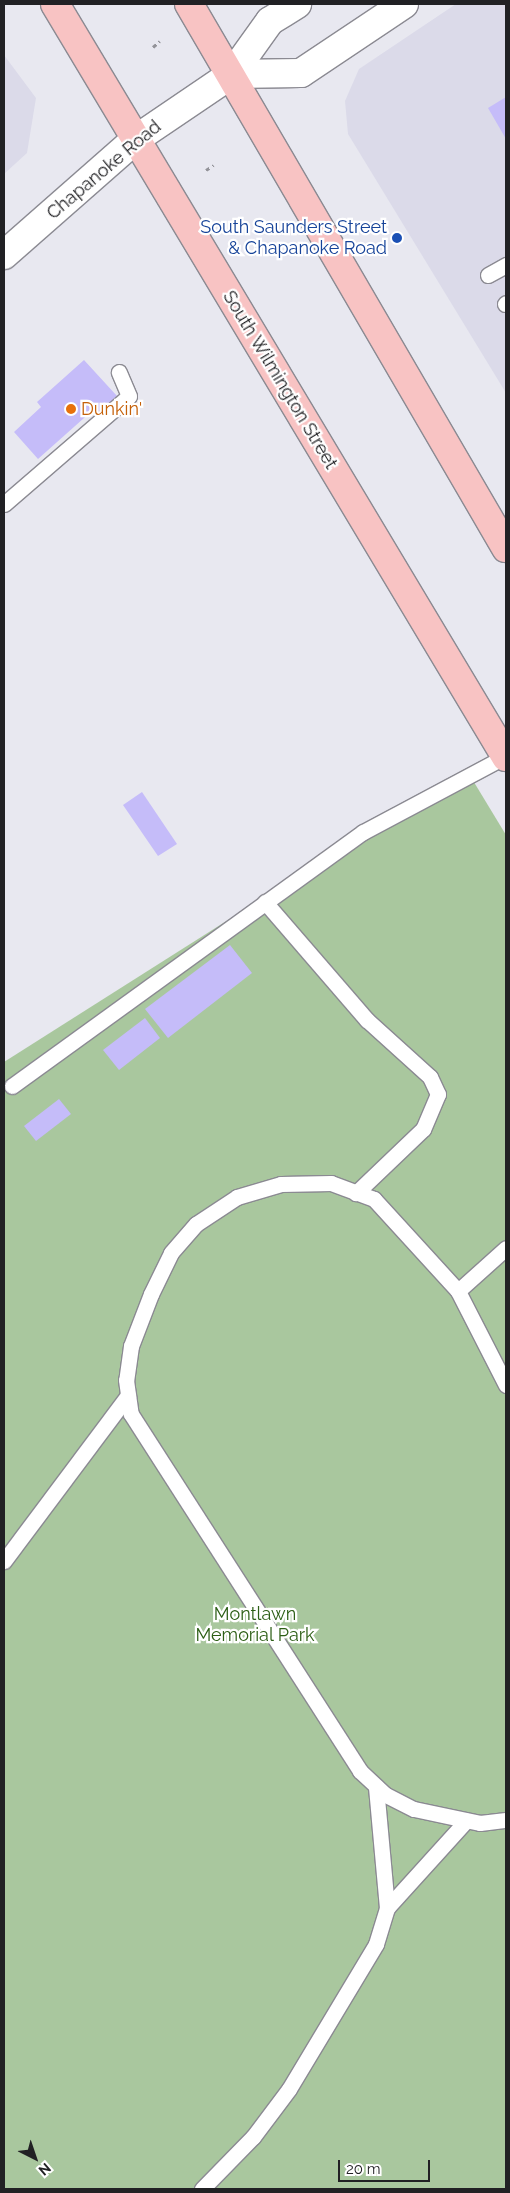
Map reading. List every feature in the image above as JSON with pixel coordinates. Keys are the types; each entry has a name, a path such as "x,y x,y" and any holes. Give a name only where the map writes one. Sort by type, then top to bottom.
{"highway":[{"name":"South Wilmington Street","path":"55,4 506,757"},
{"path":"189,4 232,74 506,548"}],"street":[{"name":"Chapanoke Road","path":"4,254 136,139 232,74 270,21 297,4"},
{"path":"232,74 301,73 379,14 404,4"}],"lane":[{"path":"488,275 506,265"},
{"path":"4,504 130,396 119,372"},
{"path":"12,1086 363,832 506,757"},
{"path":"265,902 367,1020 430,1077 438,1094 423,1129 356,1192"},
{"path":"506,1385 458,1291 374,1199 331,1183 281,1184 237,1197 196,1224 171,1253 151,1294 132,1346 126,1380 131,1414 360,1772 376,1786 414,1809 480,1823 506,1820"},
{"path":"458,1291 506,1248"},
{"path":"4,1561 128,1395"},
{"path":"202,2189 253,2136 289,2089 376,1944 387,1908 376,1786"},
{"path":"387,1908 466,1821"}],"path":[{"path":"153,47 160,41"},
{"path":"206,170 214,165"}],"shaded area":[{"path":"456,4 506,4 506,393 348,134 345,101 359,69"},
{"path":"4,55 36,98 27,153 4,174"}],"green space":[{"name":"Montlawn Memorial Park","path":"466,769 506,835 506,2189 4,2189 4,1062"}],"building":[{"path":"506,97 506,139 488,108"},
{"name":"Dunkin'","path":"84,360 117,396 96,414 93,410 38,459 14,432 41,407 37,402"},
{"path":"142,792 177,844 158,856 123,805"},
{"path":"230,945 252,973 168,1038 145,1009"},
{"path":"145,1018 160,1038 119,1070 103,1050"},
{"path":"59,1099 71,1114 36,1141 24,1126"}],"place":[{"name":"South Saunders Street & Chapanoke Road","path":"397,238"},
{"name":"Dunkin'","path":"71,409"}]}
